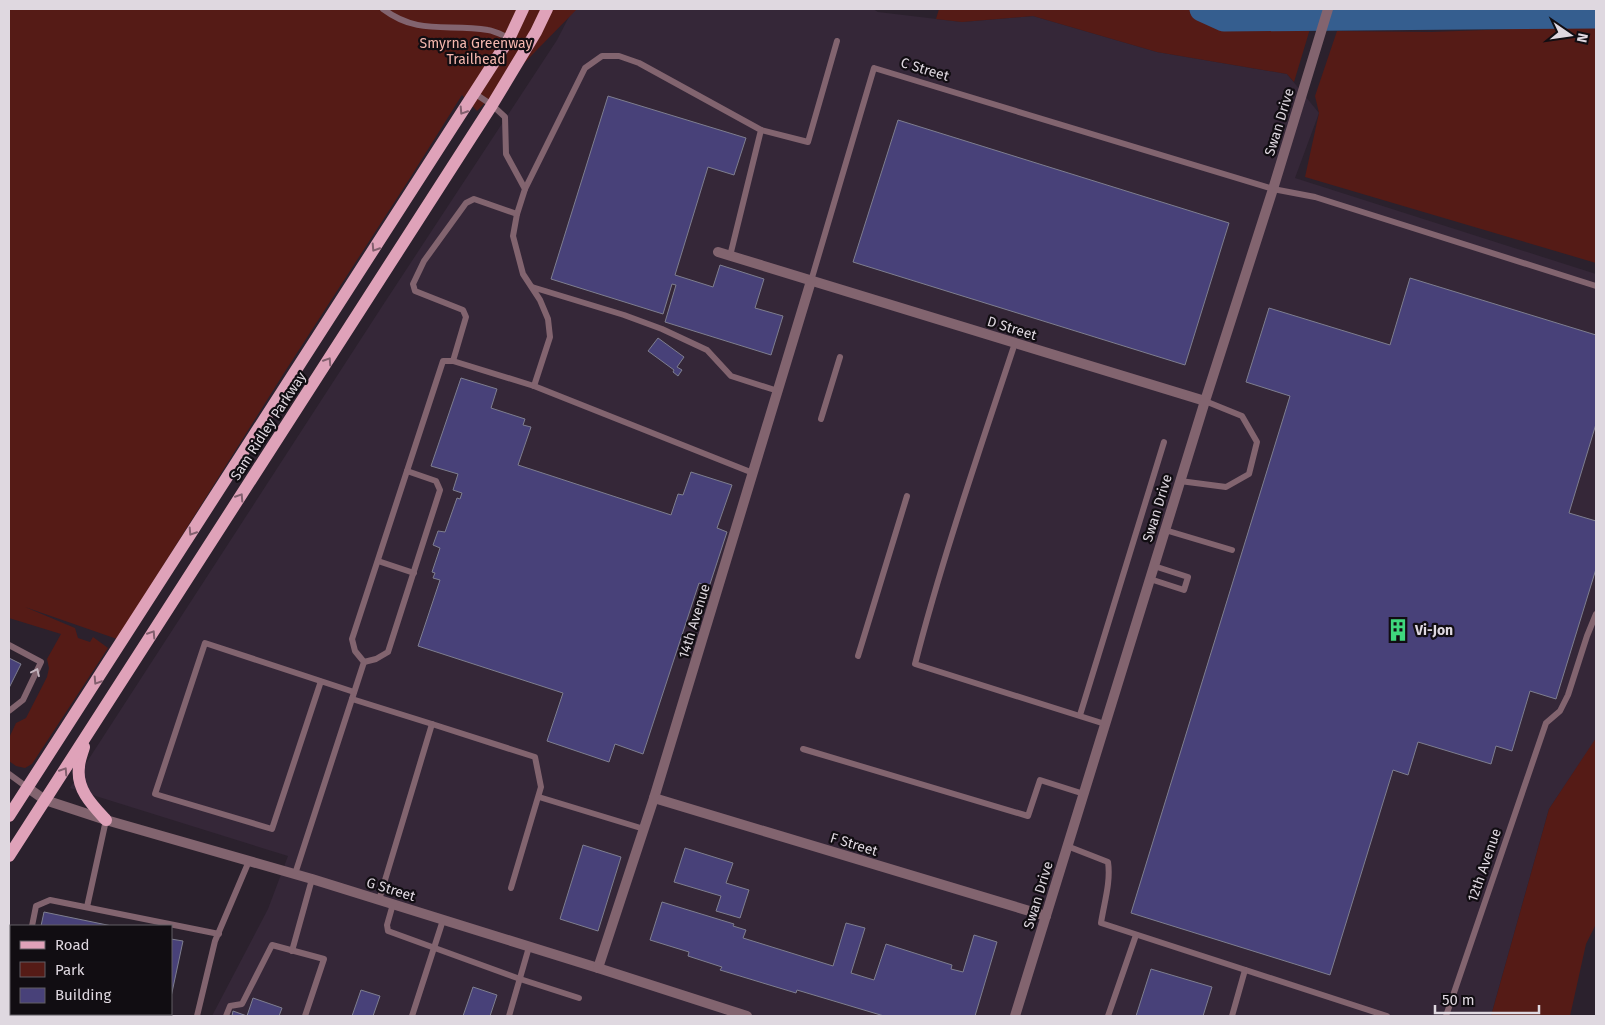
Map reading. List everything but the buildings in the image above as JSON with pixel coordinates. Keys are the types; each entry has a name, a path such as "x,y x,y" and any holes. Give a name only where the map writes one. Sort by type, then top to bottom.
{"main road":[{"name":"Sam Ridley Parkway","path":"9,816 474,93 509,38 523,9"},
{"name":"Sam Ridley Parkway","path":"9,856 492,105 536,32 547,9"},
{"path":"88,734 78,769 82,790 90,803 106,820"}],"street":[{"name":"Swan Drive","path":"1015,1016 1328,9"},
{"path":"718,252 811,281"},
{"name":"D Street","path":"811,281 1205,401"},
{"name":"14th Avenue","path":"598,968 654,798 811,281"},
{"name":"G Street","path":"28,788 45,800 106,820 312,879 747,1016"},
{"name":"F Street","path":"654,798 1046,916"}],"lane":[{"path":"383,9 402,21 425,27 468,27 490,30 509,38"},
{"path":"534,386 550,337 548,319 540,300 523,274 513,236 517,214 525,189 584,68 602,56 619,56 639,63 761,130 808,142 837,41"},
{"name":"C Street","path":"811,281 874,68 1273,189"},
{"path":"474,93 492,105 505,117 506,154 525,189"},
{"path":"730,256 761,130"},
{"path":"1273,189 1315,196 1596,286"},
{"path":"453,361 466,317 463,310 415,292 413,284 424,261 466,203 474,199 517,214"},
{"path":"532,287 624,314 662,329 708,350 731,376 778,391"},
{"path":"1015,343 964,496 928,614 915,664 1105,724"},
{"path":"821,419 840,357"},
{"path":"364,662 355,651 352,640 443,361 453,361 534,386 753,473"},
{"path":"1180,481 1226,487 1249,474 1257,442 1242,416 1205,401"},
{"path":"1080,715 1164,442"},
{"path":"364,662 376,659 388,652 440,490 436,481 407,471"},
{"path":"858,656 907,496"},
{"path":"1165,530 1232,550"},
{"path":"378,561 414,573"},
{"path":"1150,579 1184,590 1188,577 1154,566"},
{"name":"12th Avenue","path":"1446,1016 1546,723 1560,712 1568,695 1596,614"},
{"path":"321,681 272,829 155,794 205,643 321,681 354,692"},
{"path":"9,645 41,662 23,700 9,711"},
{"path":"295,874 364,662"},
{"path":"352,699 535,757 542,787 511,888"},
{"path":"379,900 432,724"},
{"path":"803,749 1028,816 1040,780 1084,794"},
{"path":"9,774 28,788"},
{"path":"538,797 644,830"},
{"path":"87,907 106,820"},
{"path":"1067,846 1108,862 1110,874 1101,923 1387,1016"},
{"path":"197,1016 218,934 249,861"},
{"path":"292,951 312,879"},
{"path":"32,925 36,906 50,900 218,934"},
{"path":"393,904 387,925 388,931 520,979 579,998"},
{"path":"412,1016 443,920"},
{"path":"1108,1016 1136,935"},
{"path":"226,1016 230,1006 242,1004 272,945 324,959 305,1016"},
{"path":"509,1016 529,946"},
{"path":"1232,1016 1245,970"}],"shaded area":[{"path":"573,9 873,9 878,12 962,22 1033,16 1157,52 1287,74 1319,113 1295,178 1596,274 1596,739 1549,809 1491,1016 212,1016 268,909 288,856 70,788 557,40"}],"green space":[{"name":"Smyrna Greenway Trailhead","path":"9,9 577,9 477,111 462,95 117,639 25,607 75,628 78,638 90,642 93,637 108,648 32,764 25,768 16,766 9,761 9,738 16,723 26,718 47,677 49,668 47,659 61,634 9,618"},
{"path":"939,9 1316,9 1294,82 1287,74 1157,52 1033,16 962,22 936,19"},
{"path":"1596,26 1596,263 1305,177 1319,113 1315,96 1337,31 1431,32"},
{"path":"1596,738 1596,924 1586,944 1570,1016 1491,1016 1549,809"}],"waterway":[{"path":"1202,9 1224,19 1596,16"}],"place":[{"name":"Vi-Jon","path":"1398,630"}]}
